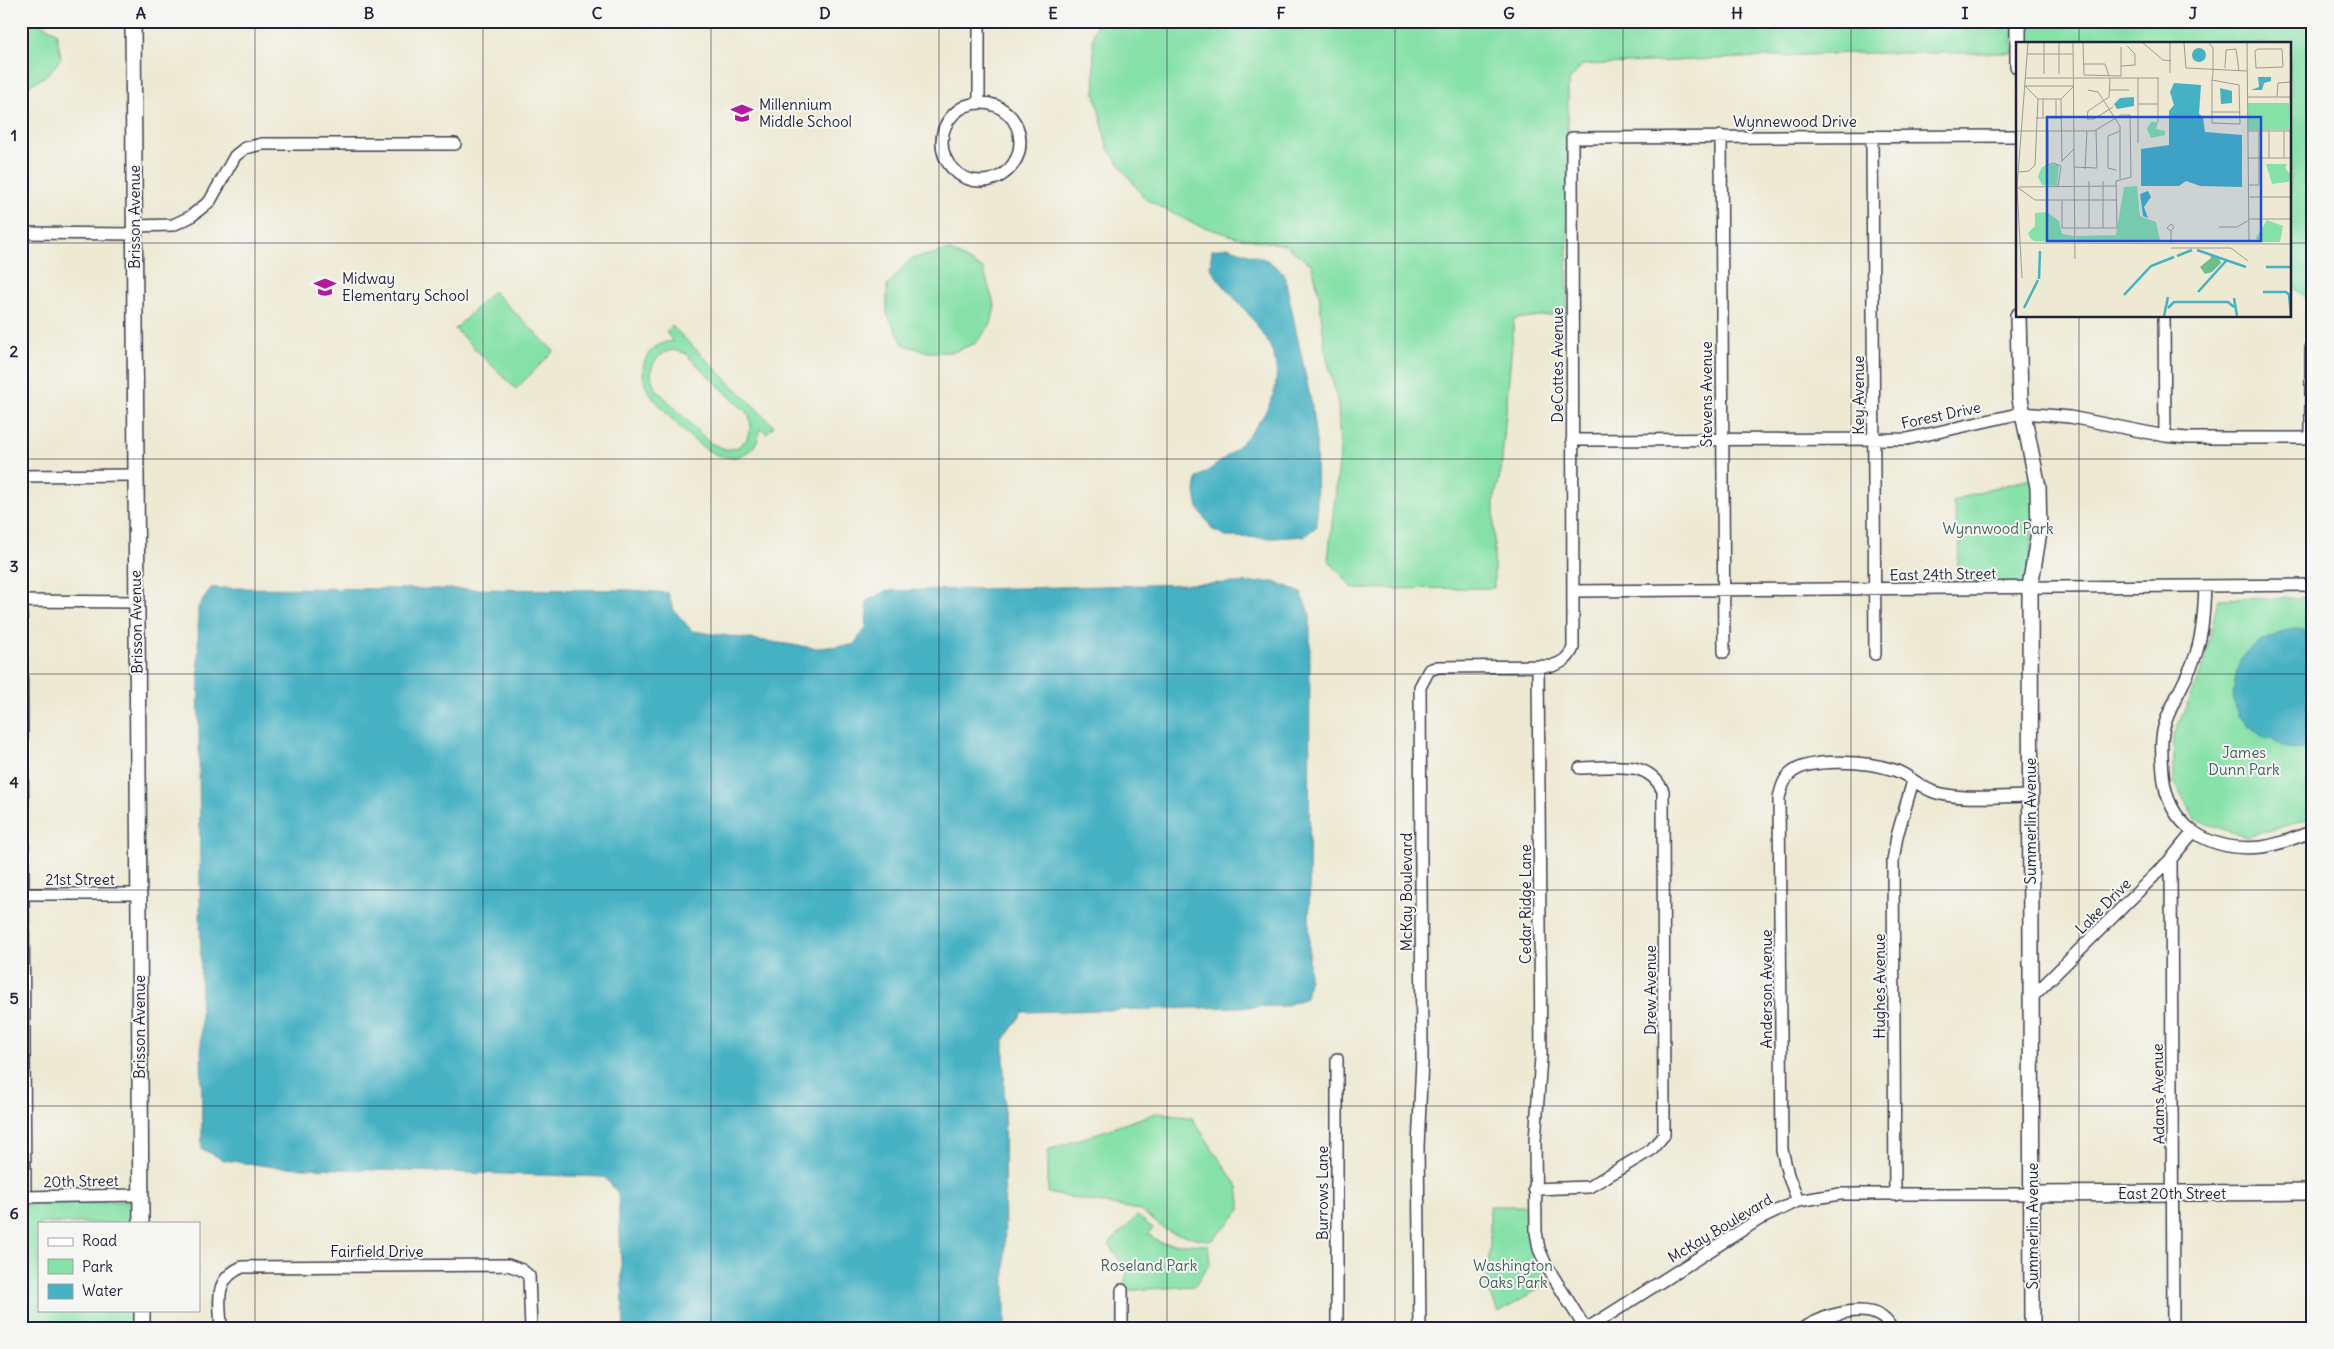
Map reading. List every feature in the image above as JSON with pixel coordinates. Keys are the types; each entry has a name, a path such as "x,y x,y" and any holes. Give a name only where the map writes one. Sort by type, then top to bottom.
{"street":[{"name":"Brisson Avenue","path":"133,21 141,1222"},
{"path":"980,21 980,103"},
{"path":"2018,21 2018,42"},
{"path":"980,103 996,106 1009,114 1018,127 1021,142 1018,157 1009,170 996,179 982,182 966,179 953,170 945,158 942,143 944,128 953,115 966,106 980,103"},
{"name":"Stevens Avenue","path":"1721,136 1724,652"},
{"name":"Key Avenue","path":"1872,136 1875,654"},
{"name":"Wynnewood Drive","path":"1572,138 2016,136"},
{"name":"DeCottes Avenue","path":"1572,138 1573,591"},
{"path":"21,233 134,230 173,225 190,217 210,201 234,156 245,148 262,144 455,144"},
{"name":"Summerlin Avenue","path":"2018,318 2018,385 2038,487 2038,532 2030,587 2032,1328"},
{"path":"2164,318 2165,436"},
{"path":"2310,348 2312,438"},
{"name":"Forest Drive","path":"1572,440 1907,439 2022,413 2070,417 2165,436 2186,438 2312,438"},
{"path":"21,476 135,475"},
{"name":"East 24th Street","path":"1573,591 2313,585"},
{"path":"2205,586 2203,627 2196,654 2164,728 2161,752 2164,790 2175,815 2193,832 2212,841 2238,847 2263,847 2313,831"},
{"name":"McKay Boulevard","path":"1420,1328 1418,1147 1422,1050 1420,687 1429,670 1438,666 1552,666 1562,663 1569,656 1574,638 1573,591"},
{"path":"23,1197 21,601 136,602"},
{"name":"Cedar Ridge Lane","path":"1538,666 1541,1057 1534,1189 1536,1232 1539,1249 1546,1265 1586,1328"},
{"name":"Anderson Avenue","path":"1798,1202 1788,1175 1782,1150 1780,798 1782,786 1788,775 1797,768 1809,764 1858,763 1877,765 1896,770 1913,781"},
{"name":"Drew Avenue","path":"1534,1189 1589,1187 1651,1150 1664,1134 1663,791 1659,781 1643,770 1634,768 1580,768"},
{"path":"1913,781 1934,792 1956,796 2030,796"},
{"name":"Hughes Avenue","path":"1895,1195 1893,861 1897,836 1913,781"},
{"name":"Lake Drive","path":"2031,998 2171,859 2193,832"},
{"name":"Adams Avenue","path":"2171,859 2174,1193 2173,1328"},
{"name":"21st Street","path":"23,894 138,894"},
{"name":"Burrows Lane","path":"1337,1058 1337,1328"},
{"name":"East 20th Street","path":"2032,1194 2313,1192"},
{"name":"McKay Boulevard","path":"1586,1328 1758,1220 1798,1202 1840,1194 2032,1194"},
{"name":"20th Street","path":"23,1197 140,1195"},
{"name":"Fairfield Drive","path":"221,1328 220,1292 223,1280 230,1273 242,1268 498,1265 522,1270 529,1276 531,1328"},
{"path":"1122,1290 1122,1328"},
{"path":"142,1312 142,1328"},
{"path":"1804,1328 1819,1319 1838,1312 1857,1312 1878,1315 1891,1328"}],"green space":[{"path":"21,21 35,21 56,32 61,57 44,76 34,83 21,87"},
{"path":"1097,21 2013,21 2013,53 1851,53 1582,65 1568,82 1567,313 1514,319 1501,471 1494,500 1494,588 1354,589 1328,560 1340,454 1338,404 1325,349 1319,294 1312,265 1285,245 1236,237 1194,224 1145,199 1108,149 1095,94 1093,38"},
{"path":"2023,21 2313,21 2313,302 2292,287 2292,42 2023,42"},
{"path":"949,250 983,269 995,307 991,324 976,343 953,352 928,352 904,345 887,314 887,286 911,259"},
{"path":"493,291 554,351 516,389 455,329"},
{"path":"672,326 774,426 767,433 760,428 756,442 749,451 733,457 720,456 707,450 682,429 651,396 644,379 645,361 648,354 654,348 663,343 673,341 666,332","holes":["672,350 685,353 749,415 751,425 747,439 738,447 727,450 710,443 653,384 651,377 652,366 660,356"]},
{"name":"Wynnwood Park","path":"2035,478 2037,487 2027,586 1955,586 1960,544 1953,501 1988,489"},
{"name":"James Dunn Park","path":"2313,598 2313,818 2247,837 2195,820 2174,781 2174,735 2204,664 2218,599"},
{"path":"1159,1112 1192,1118 1238,1187 1241,1210 1211,1241 1169,1232 1139,1210 1048,1193 1048,1150"},
{"path":"136,1201 136,1222 38,1222 38,1312 137,1312 137,1328 21,1328 21,1203"},
{"name":"Washington Oaks Park","path":"1490,1206 1528,1206 1531,1250 1549,1283 1499,1313 1486,1286 1490,1246"},
{"name":"Roseland Park","path":"1137,1216 1153,1228 1148,1234 1161,1243 1208,1245 1210,1264 1195,1286 1119,1291 1124,1285 1127,1271 1109,1244"}],"water":[{"path":"1227,247 1267,260 1284,273 1312,407 1316,442 1317,526 1305,536 1274,538 1228,537 1213,530 1198,508 1195,492 1197,478 1226,457 1254,429 1265,413 1273,396 1276,379 1275,361 1267,340 1210,267 1212,250"},
{"path":"1277,582 1301,593 1310,615 1309,981 1306,998 1284,1006 1023,1012 1004,1040 1005,1328 624,1328 618,1193 604,1177 275,1167 224,1160 202,1149 198,608 211,588 630,590 668,593 674,610 692,631 815,648 853,645 866,628 867,601 886,591"},
{"path":"2289,629 2303,629 2313,643 2313,750 2286,747 2273,738 2265,739 2238,716 2233,696 2236,675 2242,658 2258,643"}],"place":[{"name":"Millennium Middle School","path":"742,113"},
{"name":"Midway Elementary School","path":"325,287"}]}
